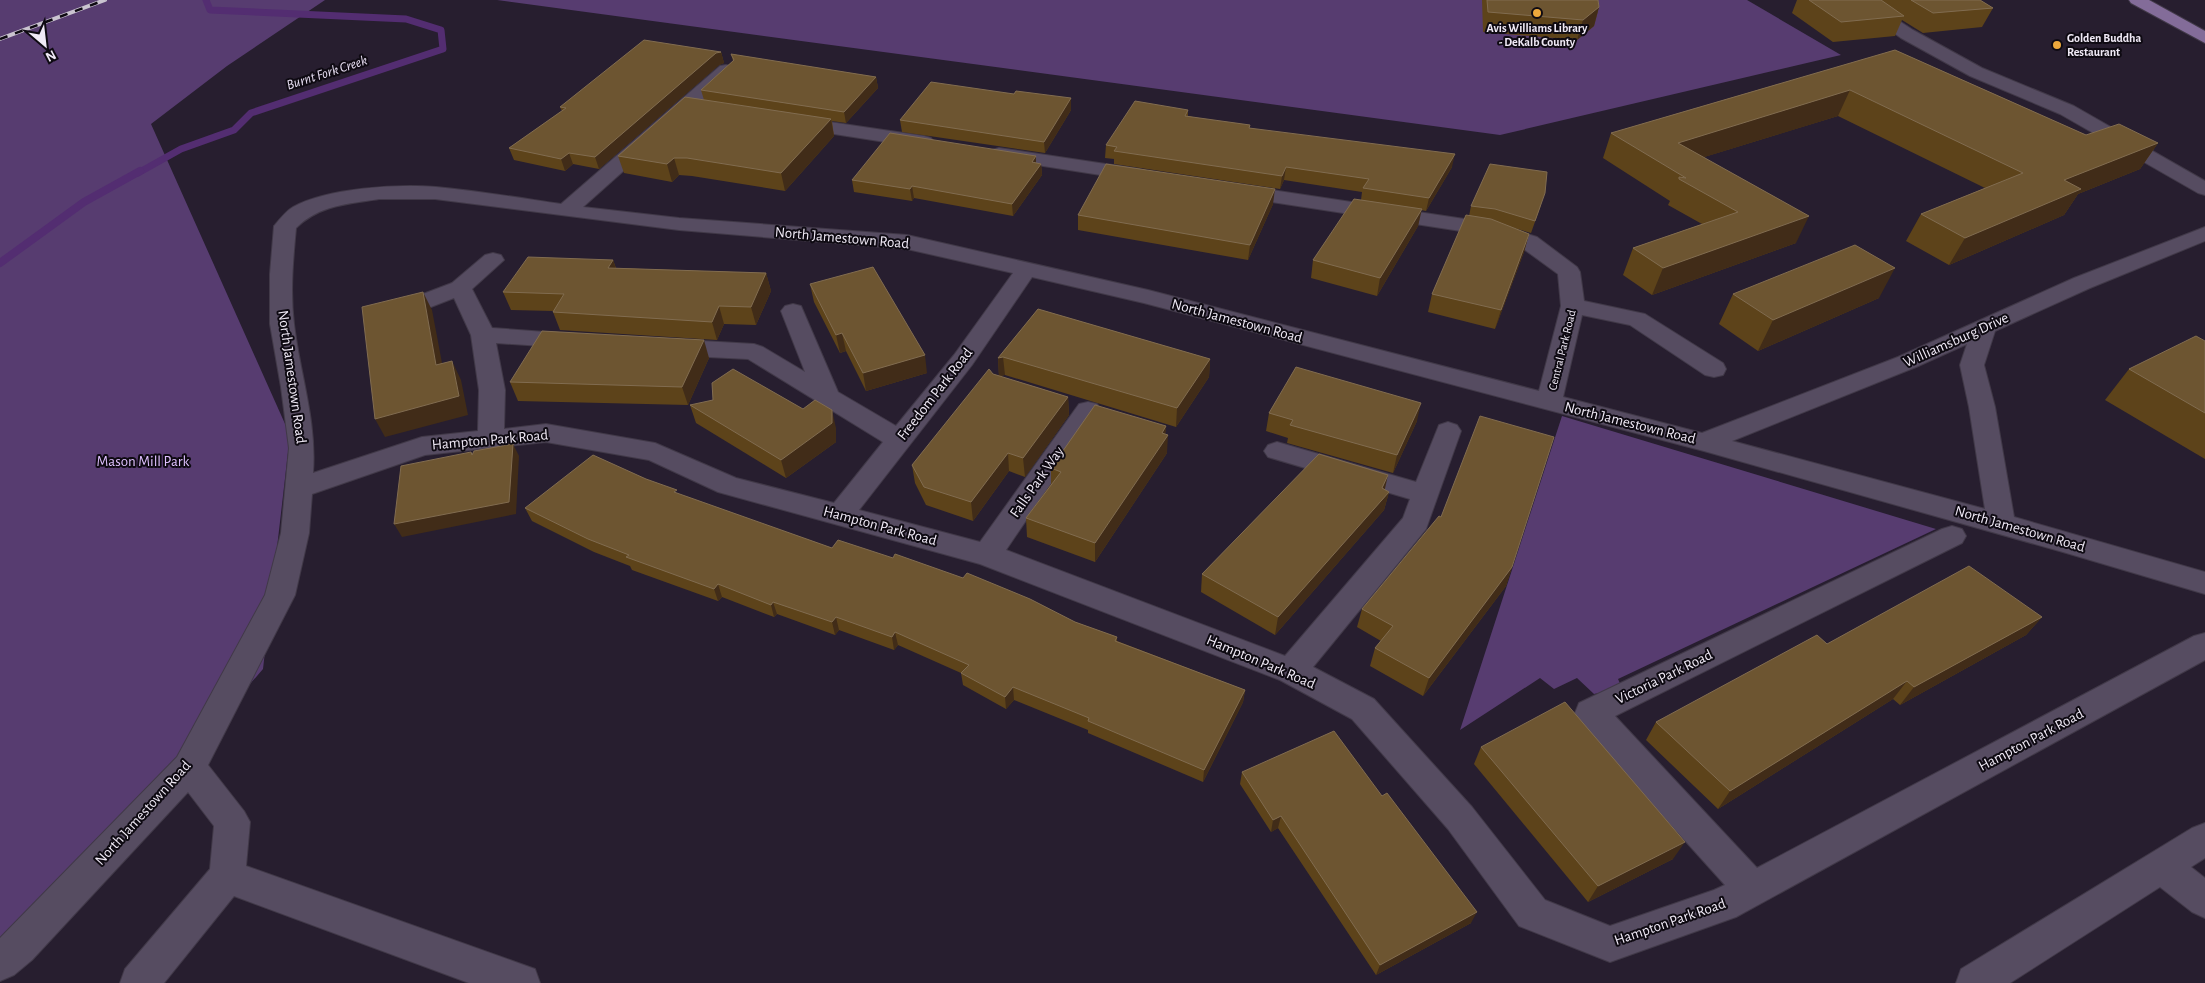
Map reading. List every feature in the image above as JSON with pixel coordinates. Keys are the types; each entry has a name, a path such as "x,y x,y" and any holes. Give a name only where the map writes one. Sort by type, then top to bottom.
{"main road":[{"path":"2137,0 2205,38"}],"street":[{"path":"1856,0 1907,34 1976,72 2067,110 2205,189"},
{"path":"566,211 726,70"},
{"path":"685,106 715,110"},
{"path":"774,119 941,145"},
{"path":"980,151 1157,178"},
{"name":"Central Park Road","path":"1216,187 1491,229 1529,242 1569,272 1573,306 1549,402"},
{"name":"North Jamestown Road","path":"0,962 19,947 188,767 232,688 280,595 295,533 302,448 294,386 282,324 281,274 285,226 300,212 324,204 379,193 435,193 679,224 907,242 1148,297 1704,442 2001,523 2205,583"},
{"name":"Williamsburg Drive","path":"1704,442 1907,362 2082,283 2205,233"},
{"path":"410,307 460,288 493,260"},
{"name":"Freedom Park Road","path":"840,515 963,360 1026,270"},
{"path":"460,288 483,335 492,390 491,438"},
{"path":"1573,306 1637,319 1714,369"},
{"path":"793,311 827,396"},
{"path":"1984,328 1972,365 1982,407 2001,523"},
{"path":"483,335 599,342"},
{"path":"647,346 754,352 899,440"},
{"name":"Falls Park Way","path":"986,555 1078,407 1114,418"},
{"path":"1291,671 1416,522 1448,431"},
{"name":"Hampton Park Road","path":"299,488 422,446 546,433 655,452 728,485 986,555 1291,671 1363,710 1460,818 1532,913 1610,944 1723,905 2205,645"},
{"path":"1277,451 1426,494"},
{"name":"Victoria Park Road","path":"1753,889 1591,713 1952,536"},
{"path":"139,983 227,876 232,822 188,767"},
{"path":"1975,983 2205,839"},
{"path":"2161,866 2205,900"},
{"path":"227,876 521,983"}],"green space":[{"name":"Mason Mill Park","path":"0,0 325,0 227,66 151,124 290,435 263,669 76,885 0,946"},
{"path":"497,0 1747,0 1841,55 1500,135"},
{"path":"1562,416 1936,529 1618,679 1622,688 1594,694 1577,678 1554,689 1540,678 1460,730"}],"building":[{"path":"1487,0 1598,0 1599,7 1583,20 1488,12"},
{"path":"1809,0 1881,0 1904,16 1841,22"},
{"path":"1911,0 1980,0 1993,8 1933,13"},
{"path":"644,40 721,52 716,53 595,157 569,153 561,159 509,148 566,108 560,107"},
{"path":"1895,50 2086,135 2119,124 2158,143 2064,180 2081,189 1965,238 1921,214 2023,173 1850,90 1678,143 1809,216 1663,268 1633,248 1738,212 1679,179 1679,177 1686,178 1611,133"},
{"path":"731,54 876,77 844,112 701,90 734,60"},
{"path":"931,82 1014,94 1016,91 1071,98 1044,142 900,120"},
{"path":"685,97 831,119 781,173 687,158 674,158 667,164 618,156"},
{"path":"1135,101 1188,110 1185,116 1250,125 1249,128 1455,154 1429,198 1363,188 1369,179 1286,167 1282,176 1114,151 1117,147 1106,145"},
{"path":"890,133 1036,156 1032,162 1041,164 1012,204 912,186 910,189 852,180"},
{"path":"1106,164 1275,189 1250,245 1078,215"},
{"path":"1490,164 1547,172 1545,193 1535,221 1495,209 1471,206"},
{"path":"1354,199 1422,209 1380,278 1313,260"},
{"path":"1466,215 1491,219 1529,234 1501,310 1432,294"},
{"path":"1855,245 1895,268 1773,320 1733,294"},
{"path":"528,257 613,260 608,268 766,273 751,307 719,306 712,322 553,312 564,294 503,292"},
{"path":"873,267 925,355 863,373 842,333 836,335 810,284"},
{"path":"423,292 436,365 452,361 459,396 375,419 362,307"},
{"path":"1038,309 1210,359 1177,408 1003,357 998,358"},
{"path":"542,331 704,340 682,387 510,382"},
{"path":"2196,336 2205,341 2205,413 2129,369"},
{"path":"1296,367 1421,403 1397,455 1290,425 1293,420 1269,413"},
{"path":"733,369 803,409 815,400 832,410 832,423 781,460 690,405 713,400 712,383"},
{"path":"989,369 993,374 1068,397 1023,458 1008,453 971,502 924,487 912,465"},
{"path":"1095,405 1166,426 1162,433 1168,435 1095,543 1026,518 1061,472 1051,468"},
{"path":"1480,416 1554,437 1512,567 1429,678 1375,648 1393,626 1362,609 1439,516 1441,517"},
{"path":"513,444 509,502 394,524 401,466 471,452 472,455 474,451"},
{"path":"1319,454 1388,475 1382,488 1389,492 1278,617 1202,574"},
{"path":"593,455 646,479 677,490 674,492 832,548 838,540 893,558 895,554 963,578 967,573 1030,599 1075,622 1117,637 1115,641 1245,690 1204,770 1088,721 1089,718 1013,687 1005,697 961,673 969,665 895,632 892,637 836,617 832,622 773,602 771,605 718,584 714,589 626,557 629,555 588,539 525,508"},
{"path":"1969,566 2042,617 1914,687 1907,681 1730,791 1656,722 1817,635 1827,644"},
{"path":"1565,702 1685,842 1598,886 1481,747"},
{"path":"1334,731 1382,796 1387,793 1477,912 1380,965 1281,816 1273,820 1242,772"}],"waterway":[{"name":"Burnt Fork Creek","path":"138,173 181,149 234,130 251,113 443,49 441,30 406,19 210,10 206,0"},
{"name":"Burnt Fork Creek","path":"0,263 84,202 140,171"}],"railway":[{"path":"0,39 105,0"}],"place":[{"name":"Avis Williams Library - DeKalb County","path":"1537,13"},
{"name":"Golden Buddha Restaurant","path":"2057,45"}]}
